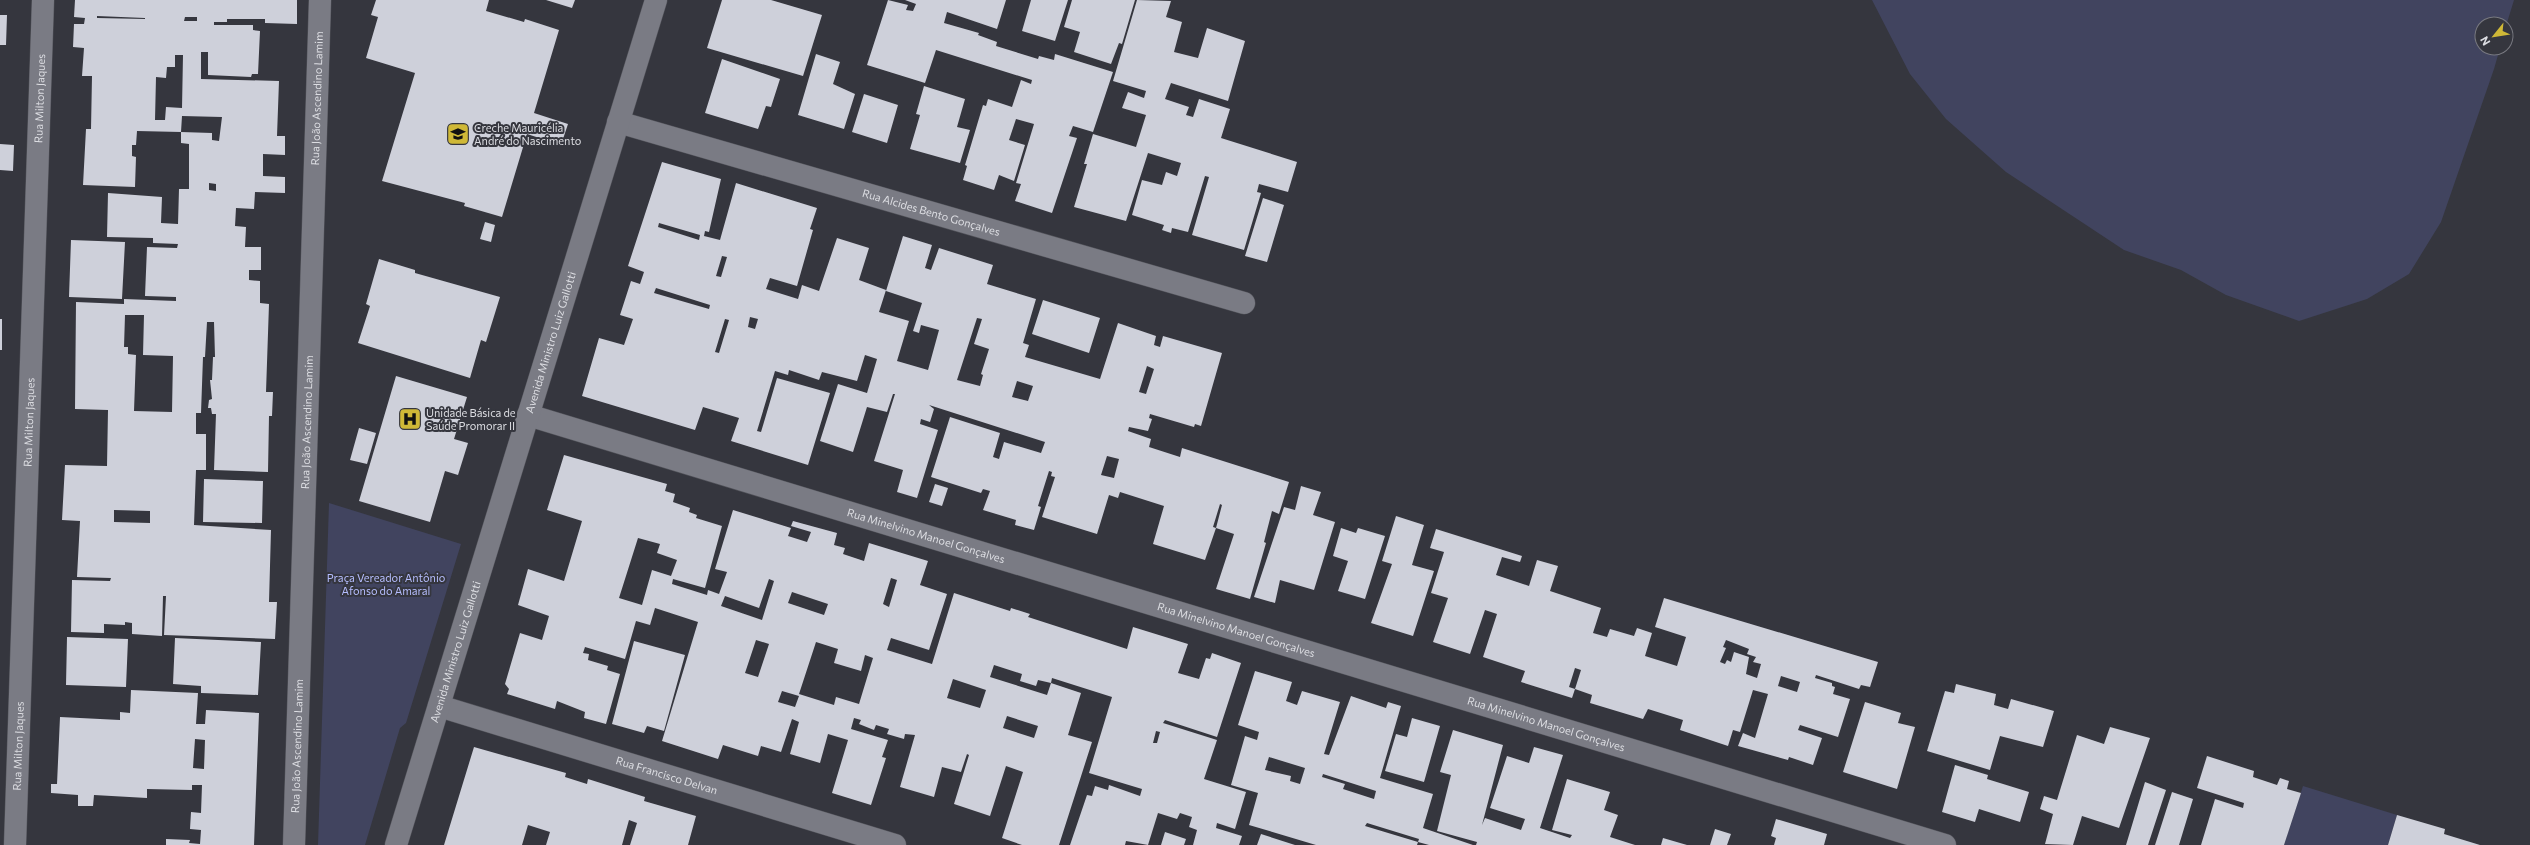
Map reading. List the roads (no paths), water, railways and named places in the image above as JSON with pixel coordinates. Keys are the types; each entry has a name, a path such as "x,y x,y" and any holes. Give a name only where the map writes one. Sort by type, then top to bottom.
{"street":[{"name":"Rua Milton Jaques","path":"14,845 42,0"},
{"name":"Rua João Ascendino Lamim","path":"294,845 320,0"},
{"name":"Avenida Ministro Luiz Gallotti","path":"396,845 656,0"},
{"name":"Rua Alcides Bento Gonçalves","path":"618,122 1244,303"},
{"name":"Rua Minelvino Manoel Gonçalves","path":"528,415 1882,836 1945,845"},
{"name":"Rua Francisco Delvan","path":"439,706 895,845"}],"place":[{"name":"Creche Mauricélia André do Nascimento","path":"458,134"},
{"name":"Unidade Básica de Saúde Promorar II","path":"410,419"}],"park label":[{"name":"Praça Vereador Antônio Afonso do Amaral","path":"386,584"}]}
